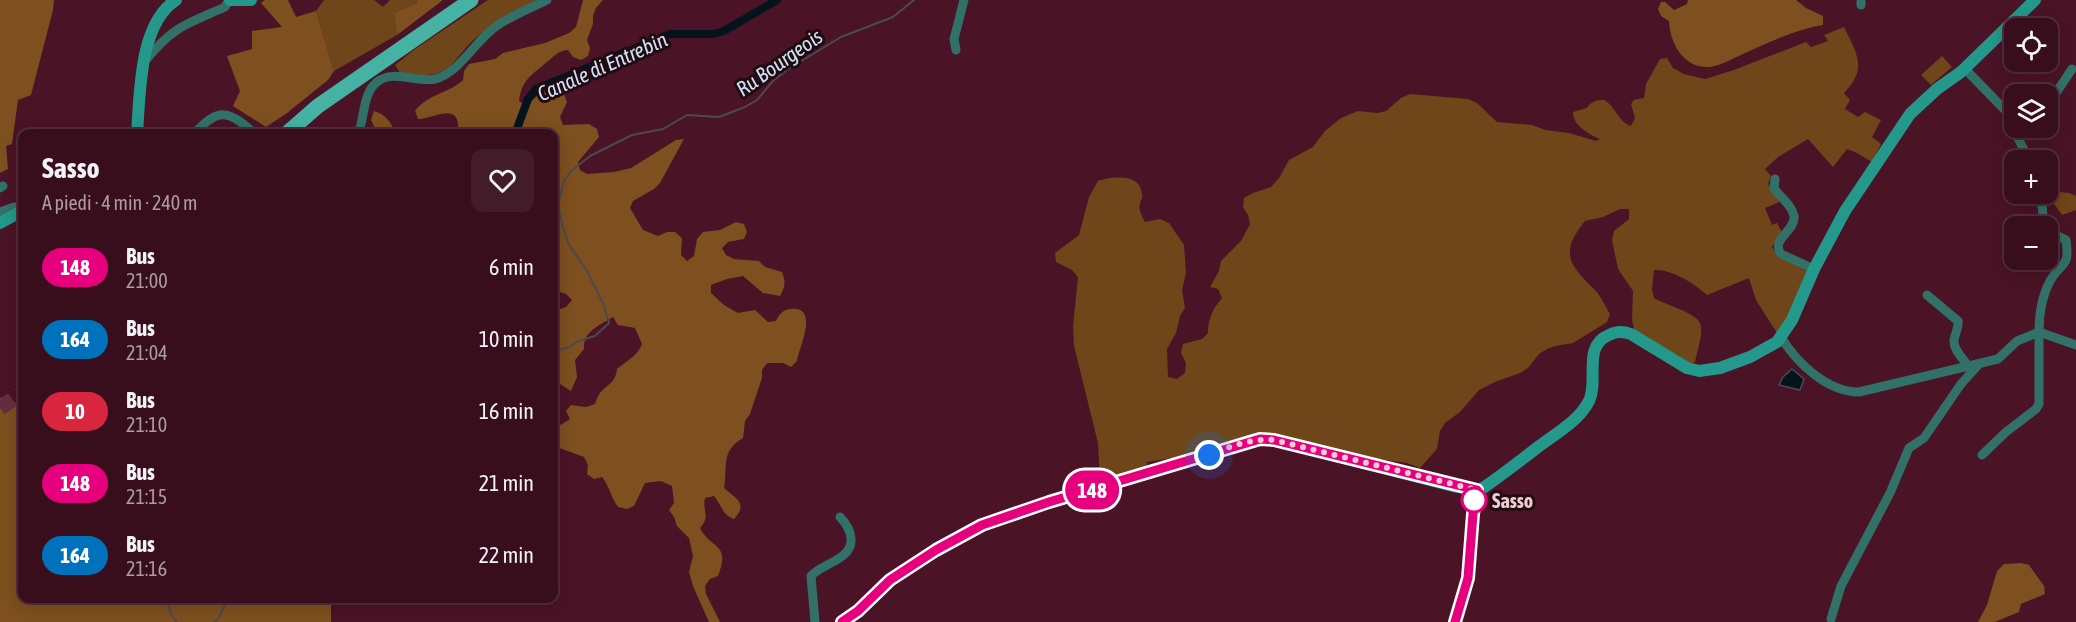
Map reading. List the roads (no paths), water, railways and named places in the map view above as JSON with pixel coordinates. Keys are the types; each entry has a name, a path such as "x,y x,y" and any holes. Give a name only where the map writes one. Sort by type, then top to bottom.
{"main road":[{"path":"137,129 144,62 152,30 163,10 176,0"},
{"path":"229,0 251,0"},
{"path":"292,129 318,106 471,0"},
{"path":"842,622 858,611 890,580 936,550 982,525 1049,502 1249,441 1274,440 1477,490 1483,488 1576,418 1589,401 1593,385 1593,354 1602,338 1619,332 1631,333 1687,368 1700,371 1720,368 1771,347 1792,320 1814,269 1845,211 1910,114 1934,91 1964,68 2035,0"},
{"path":"278,129 287,119 314,98 347,76 396,52"},
{"path":"0,223 18,213"}],"street":[{"path":"144,62 175,29 225,7 229,0"},
{"path":"359,129 370,90 377,82 398,76 435,79 448,72 497,25 547,0"},
{"path":"956,50 954,39 964,0"},
{"path":"1964,68 2004,106"},
{"path":"2058,90 2072,69"},
{"path":"199,129 212,116 228,115 249,129"},
{"path":"1775,179 1774,188 1790,206 1794,215 1794,220 1778,243 1778,251 1814,269"},
{"path":"0,212 18,207"},
{"path":"1982,455 2039,404 2039,319 2049,284 2055,273 2065,265 2071,241"},
{"path":"1927,295 1958,321 1955,348 1968,366"},
{"path":"1781,337 1792,355 1808,369 1831,384 1852,392 1998,359 2017,341 2039,332 2076,345"},
{"path":"1831,619 1841,586 1890,493 1909,448 1924,438 1961,384 1979,364"},
{"path":"1455,622 1468,578 1477,490"},
{"path":"815,622 811,576 816,570 846,554 851,546 848,524 840,517"}],"water":[{"path":"1792,369 1804,379 1800,390 1779,385 1783,377"}],"waterway":[{"name":"Canale di Entrebin","path":"517,129 528,99 536,89 670,34 713,34 724,31 777,0"},
{"name":"Ru Bourgeois","path":"558,204 564,181 571,171 590,156 632,135 663,129 687,115 719,117 745,107 757,100 773,81 788,69 841,37 893,17 914,0"},
{"name":"Ru Bourgeois","path":"558,204 568,243 587,271 603,303 609,323 595,336 558,350"},
{"name":"Ru Bourgeois","path":"168,603 171,614 177,622"},
{"name":"Ru Bourgeois","path":"214,622 218,619 226,603"}],"tunnel":[{"path":"0,408 18,396"}],"place":[{"name":"Sasso","path":"1474,500"}]}
